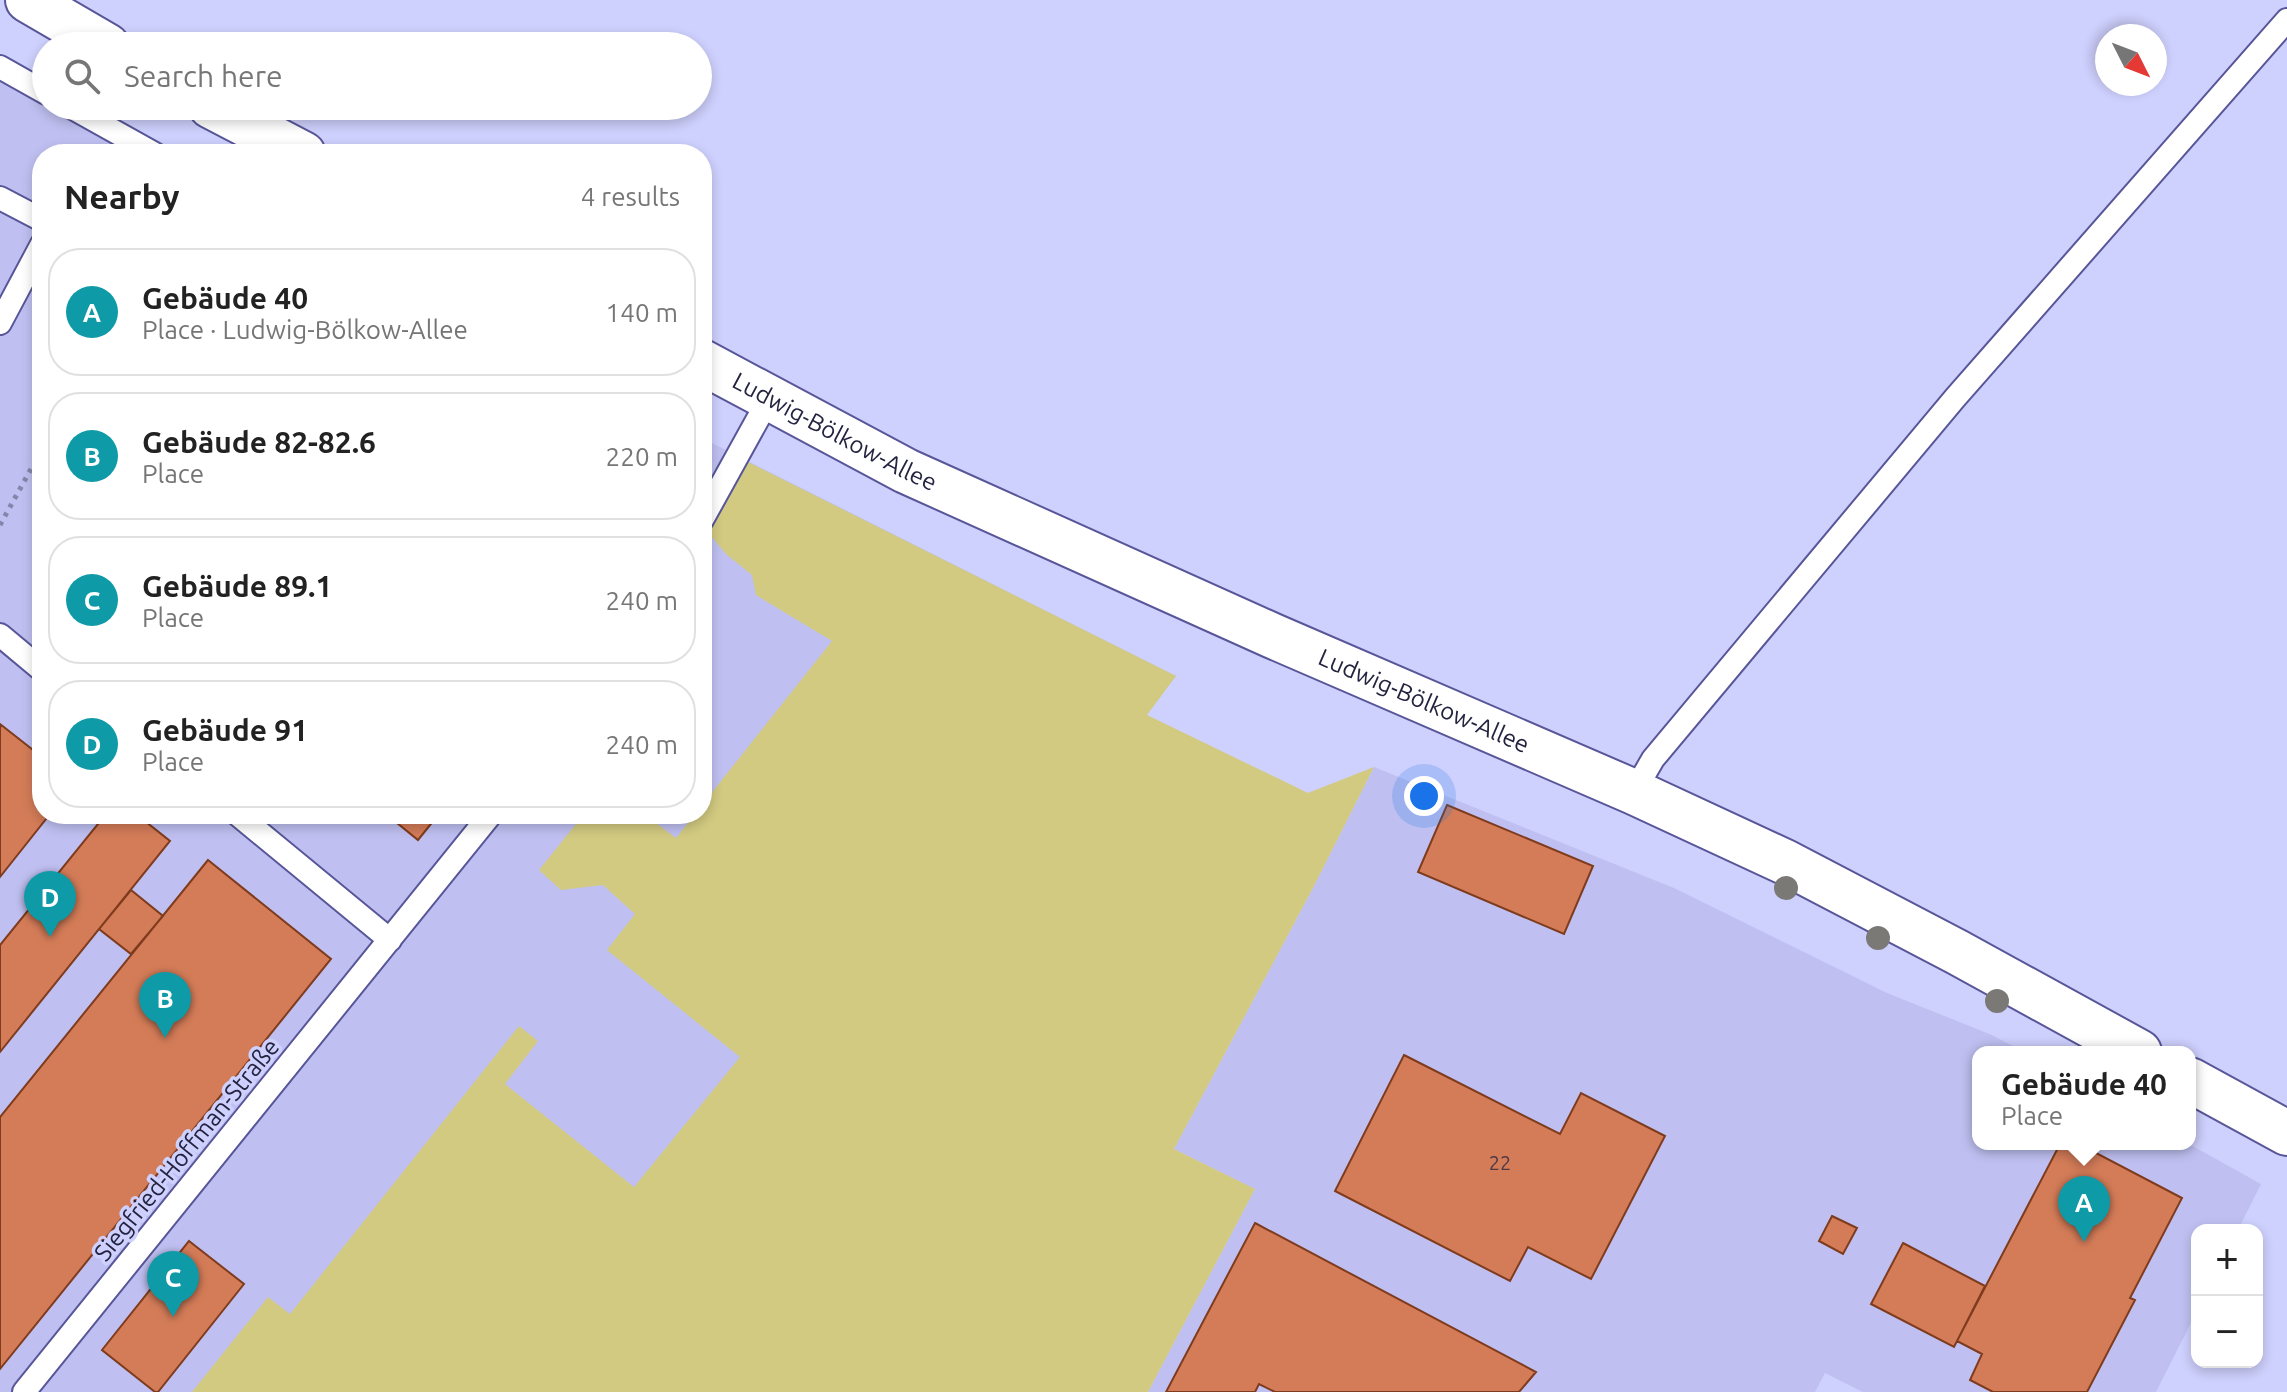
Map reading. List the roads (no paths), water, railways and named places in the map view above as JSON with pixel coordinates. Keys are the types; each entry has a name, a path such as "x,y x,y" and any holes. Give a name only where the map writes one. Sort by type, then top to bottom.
{"street":[{"path":"28,0 83,32"},
{"path":"238,120 284,144"},
{"name":"Ludwig-Bölkow-Allee","path":"712,367 906,471 1273,636 1634,792 1785,862 2128,1046"},
{"path":"2196,1083 2287,1133"}],"lane":[{"path":"1634,792 1653,759 1955,398 2287,20"},
{"path":"0,67 32,85"},
{"path":"94,120 137,144"},
{"path":"0,198 32,215"},
{"path":"0,323 32,263"},
{"path":"712,502 770,397"},
{"path":"0,635 32,662"},
{"path":"249,824 390,940"},
{"name":"Siegfried-Hoffman-Straße","path":"24,1392 483,824"}],"place":[{"name":"Gebäude 91","path":"50,937"},
{"name":"Gebäude 82-82.6","path":"165,1038"},
{"name":"Gebäude 40","path":"2084,1242"},
{"name":"Gebäude 89.1","path":"173,1317"}]}
